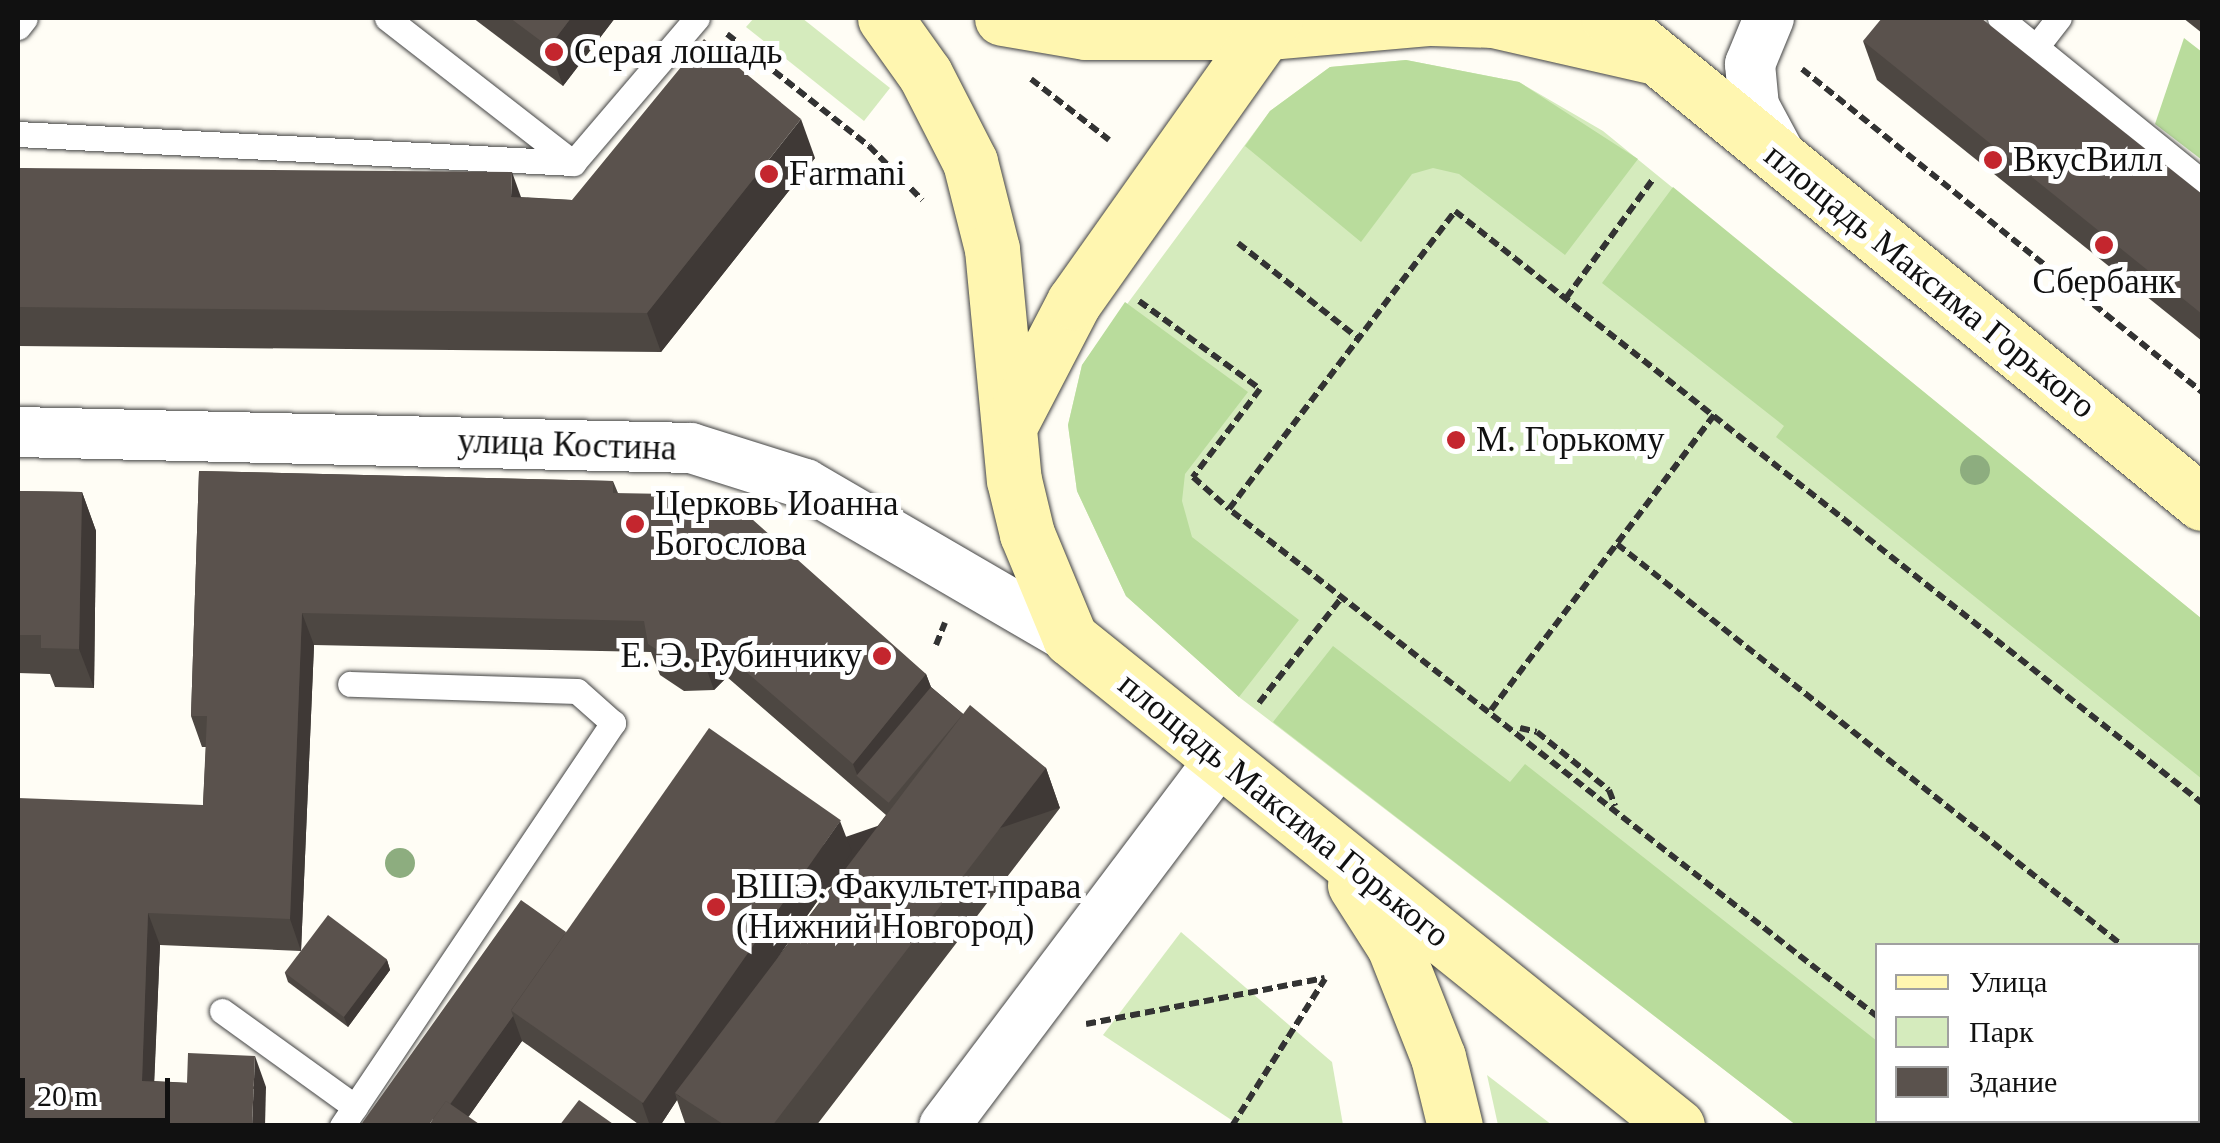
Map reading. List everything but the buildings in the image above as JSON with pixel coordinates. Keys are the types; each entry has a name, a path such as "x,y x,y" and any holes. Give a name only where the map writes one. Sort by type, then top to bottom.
{"main road":[{"name":"площадь Максима Горького","path":"885,18 925,74 970,162 992,249 1013,419 1014,480 1027,534 1070,638 1677,1126"},
{"name":"площадь Максима Горького","path":"1002,18 1092,25 1493,20 1659,58"},
{"name":"площадь Максима Горького","path":"1609,18 2202,503"},
{"name":"площадь Максима Горького","path":"1013,419 1074,302 1272,25"},
{"path":"1328,844 1394,946 1438,1057 1455,1126"}],"street":[{"path":"1764,25 1750,64 1754,106 1786,166"},
{"name":"улица Костина","path":"18,432 691,448 805,484 1070,638"},
{"path":"944,1126 1219,761"}],"lane":[{"path":"18,27 25,18"},
{"path":"387,18 572,163"},
{"path":"572,163 697,18"},
{"path":"2000,18 2202,182"},
{"path":"2036,47 2059,18"},
{"path":"18,134 572,163"},
{"path":"222,1011 349,1116 613,723 577,692 350,684"}],"path":[{"path":"1764,25 2202,392"},
{"path":"722,30 869,146"},
{"path":"1021,71 1109,140"},
{"path":"1566,298 1653,180"},
{"path":"1228,509 1456,211 2202,804"},
{"path":"1238,243 1359,339"},
{"path":"1131,295 1260,388 1192,477 1228,509 1514,726 1875,1015"},
{"path":"1491,710 1714,415"},
{"path":"1617,544 2119,943"},
{"path":"1259,704 1343,596"},
{"path":"1514,726 1537,732 1610,790 1615,807"},
{"path":"1081,1025 1326,978 1232,1126"}],"green space":[{"path":"754,18 802,18 890,88 864,121 746,27"},
{"path":"2184,38 2202,52 2202,160 2155,124"},
{"path":"1406,60 1519,82 1603,131 2202,619 2202,1125 1796,1125 1239,697 1126,596 1077,491 1068,425 1082,365 1270,111 1330,67"},
{"path":"1406,60 1519,82 1638,159 1565,255 1459,174 1433,168 1412,174 1361,242 1245,146 1270,111 1330,67"},
{"path":"1673,187 2202,619 2202,779 1776,437 1784,426 1602,283"},
{"path":"1125,302 1248,392 1185,474 1182,501 1192,537 1299,620 1239,697 1126,596 1077,491 1068,425 1082,365"},
{"path":"1333,646 1510,782 1525,764 1875,1039 1875,1123 1985,1125 1796,1125 1273,722"},
{"path":"1181,932 1332,1062 1343,1125 1239,1125 1103,1035"},
{"path":"1487,1075 1552,1125 1498,1125"}],"place":[{"name":"Серая лошадь","path":"554,52"},
{"name":"ВкусВилл","path":"1993,160"},
{"name":"Farmani","path":"769,174"},
{"name":"Сбербанк","path":"2104,245"},
{"name":"М. Горькому","path":"1456,440"},
{"name":"Церковь Иоанна Богослова","path":"635,524"},
{"name":"Е. Э. Рубинчику","path":"882,656"},
{"name":"ВШЭ. Факультет права (Нижний Новгород)","path":"716,907"}]}
